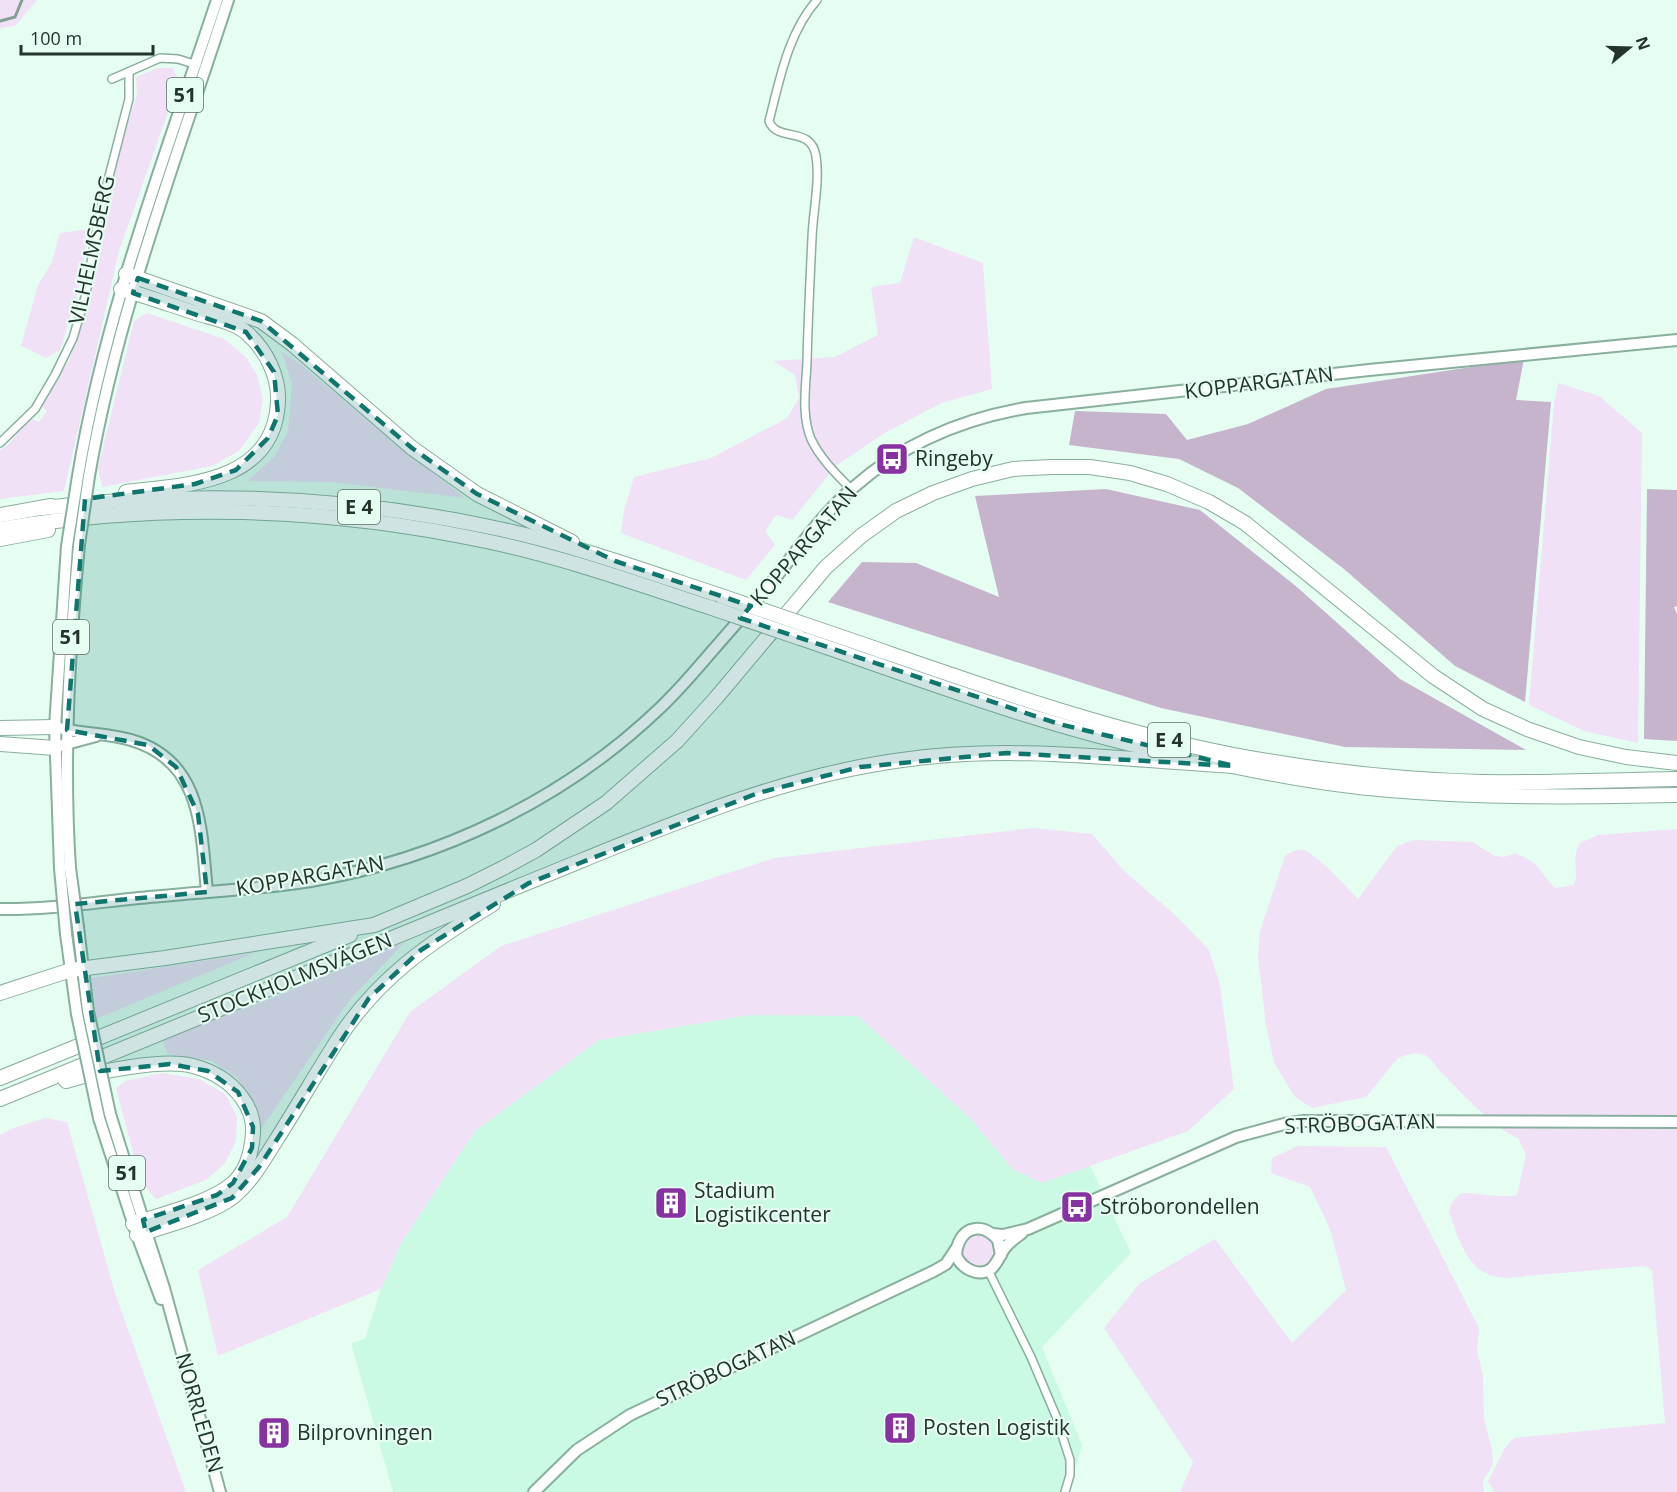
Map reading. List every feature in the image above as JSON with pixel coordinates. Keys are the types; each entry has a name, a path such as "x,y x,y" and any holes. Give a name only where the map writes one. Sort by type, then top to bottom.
{"highway":[{"path":"132,276 261,321 292,344 412,448 477,494 540,527 615,561"},
{"path":"42,508 95,497 195,484 214,479 236,470 253,458 268,438 278,415 278,390 274,372 264,352 246,332 223,321 127,291"},
{"path":"0,993 77,969 165,958 374,925 476,882 536,850 578,823 634,780 677,741 826,567 861,536 896,512 933,493 972,479 1013,469 1090,467 1131,474 1167,484 1209,502 1245,524 1423,669 1483,709 1527,729 1580,747 1626,757 1677,763"},
{"name":"E 4","path":"0,515 42,508 141,500 237,498 313,502 394,511 491,527 615,561 1067,712 1146,735 1233,755 1318,768 1481,782 1677,779"},
{"name":"E 4","path":"0,529 44,522 128,515 237,512 314,516 393,524 486,541 541,554 712,608 1059,724 1143,748 1323,783 1390,790 1553,796 1677,795"},
{"path":"0,539 128,515"},
{"path":"0,728 61,728"},
{"path":"0,744 61,746"},
{"name":"STOCKHOLMSVÄGEN","path":"0,1100 529,882 758,793 803,780 904,760 1007,753 1067,754 1234,766"},
{"path":"1638,795 1677,802"},
{"path":"140,1228 213,1208 232,1198 246,1186 338,1040 369,998 422,950 529,882"},
{"name":"STOCKHOLMSVÄGEN","path":"0,1078 374,925"},
{"path":"0,1100 89,1074 150,1065 191,1065 228,1082 248,1106 254,1126 252,1148 245,1168 233,1183 217,1195 140,1228"}],"street":[{"name":"51","path":"201,67 217,0"},
{"name":"51","path":"61,728 79,545 86,430 99,372 201,67 228,0"},
{"path":"817,0 804,15 792,41 769,121 771,127 776,131 799,135 807,139 816,154 817,175 807,327 805,412 812,441 824,460 851,489"},
{"path":"112,80 160,58 178,59 201,67"},
{"name":"VILHELMSBERG","path":"0,442 35,409 73,338 86,294 98,219 129,99 129,72"},
{"name":"KOPPARGATAN","path":"0,909 291,884 393,862 451,842 488,826 557,788 601,757 662,706 693,674 814,529 851,489 903,452 962,423 1016,410 1369,370 1677,340"},
{"name":"51","path":"77,969 66,934 61,728 67,546 84,476"},
{"path":"61,728 129,739 148,745 170,761 186,780 193,795 198,814 207,892"},
{"path":"61,746 100,735"},
{"name":"51","path":"65,868 78,927 77,969 82,1012 104,1116 140,1228"},
{"name":"STRÖBOGATAN","path":"993,1234 1003,1235 1028,1229 1236,1137 1284,1124 1304,1121 1677,1122"},
{"name":"NORRLEDEN","path":"140,1228 176,1335 220,1492"},
{"path":"979,1228 993,1234 998,1240 1001,1255 992,1268 977,1272 963,1267 958,1261 956,1249 958,1241 969,1230 979,1228"},
{"name":"STRÖBOGATAN","path":"1001,1255 1010,1242 1028,1229"},
{"name":"STRÖBOGATAN","path":"534,1492 577,1450 630,1415 934,1271 946,1264 956,1249"},
{"name":"STRÖBOGATAN","path":"934,1271 963,1267"},
{"path":"988,1270 1031,1357 1056,1416 1070,1461 1070,1475 1065,1492"}],"highlighted area":[{"path":"138,278 261,321 412,448 477,494 615,561 751,606 740,618 1059,724 1234,766 1007,753 860,767 758,793 529,883 421,950 369,998 259,1167 232,1198 146,1232 143,1220 217,1195 233,1183 252,1148 253,1127 238,1092 208,1071 170,1064 100,1071 75,904 207,892 198,814 176,767 148,745 67,730 85,499 195,484 236,470 268,438 278,415 274,372 246,332 133,293"}],"shaded area":[{"path":"0,0 37,0 15,26 0,28"},
{"path":"158,68 173,68 179,81 119,251 64,491 0,499 0,450 8,445 30,418 39,422 47,411 40,404 69,361 84,316 101,251 113,169 137,95 136,77"},
{"path":"89,229 78,292 60,350 46,358 21,346 38,285 52,262 60,233"},
{"path":"914,237 983,263 992,389 941,403 883,434 836,466 792,520 776,515 765,531 775,545 746,580 621,533 624,511 634,477 711,458 787,418 799,398 795,375 773,361 835,357 878,335 871,287 900,283"},
{"path":"147,313 224,339 246,357 257,375 263,399 259,423 239,451 212,466 102,487 98,468 134,321"},
{"path":"282,352 303,366 465,498 332,482 248,481 274,457 288,432 292,384"},
{"path":"1524,359 1516,400 1551,402 1525,702 1455,666 1344,569 1238,488 1179,459 1069,445 1075,411 1166,414 1187,440 1248,424 1326,389"},
{"path":"1558,383 1599,396 1642,433 1638,743 1584,731 1529,705 1554,403"},
{"path":"1106,489 1200,510 1297,587 1400,679 1526,750 1345,747 1161,708 828,602 862,562 916,563 999,597 975,496"},
{"path":"1647,489 1677,490 1677,606 1674,607 1677,614 1677,741 1644,739"},
{"path":"1034,828 1092,834 1124,871 1175,915 1209,950 1220,985 1234,1089 1188,1131 1042,1183 1012,1169 971,1119 858,1016 750,1015 599,1040 475,1131 401,1243 381,1289 218,1356 198,1270 287,1217 410,1012 501,946 775,858"},
{"path":"1677,829 1677,1492 1494,1492 1488,1481 1505,1448 1514,1438 1665,1423 1652,1271 1642,1266 1505,1278 1490,1275 1474,1265 1455,1229 1449,1211 1452,1202 1461,1193 1517,1195 1526,1155 1518,1138 1488,1118 1429,1058 1419,1053 1398,1058 1366,1097 1312,1108 1294,1096 1274,1062 1266,1025 1258,957 1260,931 1285,856 1296,851 1303,850 1316,857 1358,899 1397,846 1414,840 1472,842 1495,856 1504,857 1515,853 1535,864 1555,888 1574,885 1575,860 1580,843 1598,835"},
{"path":"405,942 350,999 261,1129 249,1095 236,1077 212,1061 168,1054 162,1039 275,997"},
{"path":"254,953 96,1019 92,978"},
{"path":"750,1015 858,1015 971,1119 1012,1169 1042,1182 1090,1166 1131,1253 1042,1347 1082,1445 1069,1492 393,1492 351,1343 365,1339 381,1289 401,1243 475,1131 599,1040"},
{"path":"162,1073 199,1079 225,1094 237,1117 236,1141 225,1163 206,1180 156,1199 141,1182 116,1088 126,1081"},
{"path":"45,1118 67,1122 115,1293 186,1492 0,1492 0,1135"},
{"path":"1298,1146 1386,1147 1479,1328 1477,1351 1483,1375 1484,1419 1493,1464 1483,1481 1484,1492 1180,1492 1193,1462 1104,1328 1140,1283 1215,1239 1292,1343 1346,1290 1330,1229 1310,1187 1271,1173 1272,1158"},
{"path":"978,1234 990,1239 995,1251 990,1263 978,1268 966,1263 961,1251 966,1239"}],"waterway":[{"path":"0,21 15,17 22,0"}],"place":[{"name":"Ringeby","path":"892,459"},
{"name":"Stadium Logistikcenter","path":"671,1203"},
{"name":"Ströborondellen","path":"1077,1207"},
{"name":"Posten Logistik","path":"900,1428"},
{"name":"Bilprovningen","path":"274,1433"}]}
